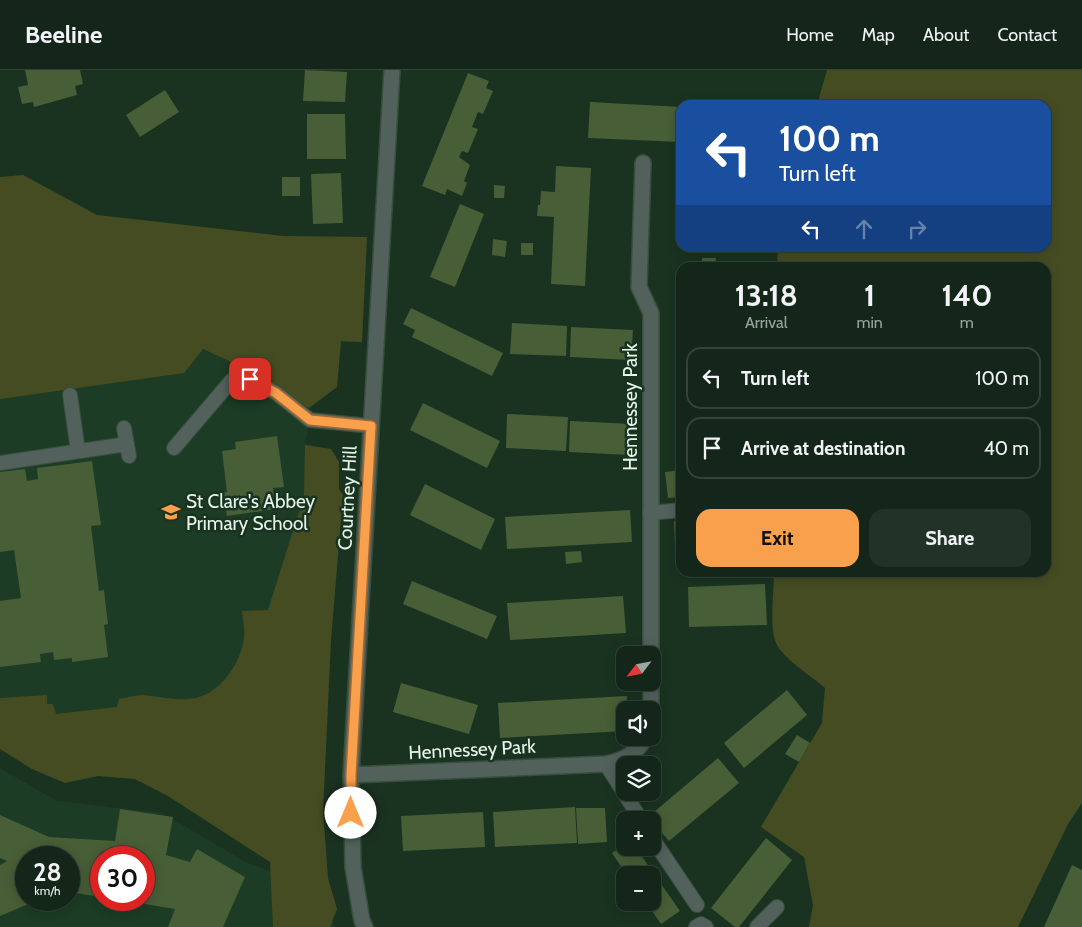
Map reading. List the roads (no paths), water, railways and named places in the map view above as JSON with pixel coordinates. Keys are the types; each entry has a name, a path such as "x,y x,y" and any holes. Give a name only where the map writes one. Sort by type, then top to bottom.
{"street":[{"name":"Courtney Hill","path":"360,925 353,867 351,775 392,70"},
{"name":"Hennessey Park","path":"642,162 639,287 651,312 650,646"},
{"name":"Hennessey Park","path":"351,775 606,764 621,761 640,746"}],"lane":[{"path":"174,448 232,380 250,379 276,393 310,420 371,426"},
{"path":"70,396 78,451"},
{"path":"0,463 78,451 128,450 124,428"},
{"path":"650,513 676,510"},
{"path":"606,764 635,811"},
{"path":"661,851 697,905"},
{"path":"757,927 777,907"},
{"path":"696,927 701,924 706,927"}],"place":[{"name":"St Clare's Abbey Primary School","path":"171,512"}]}
